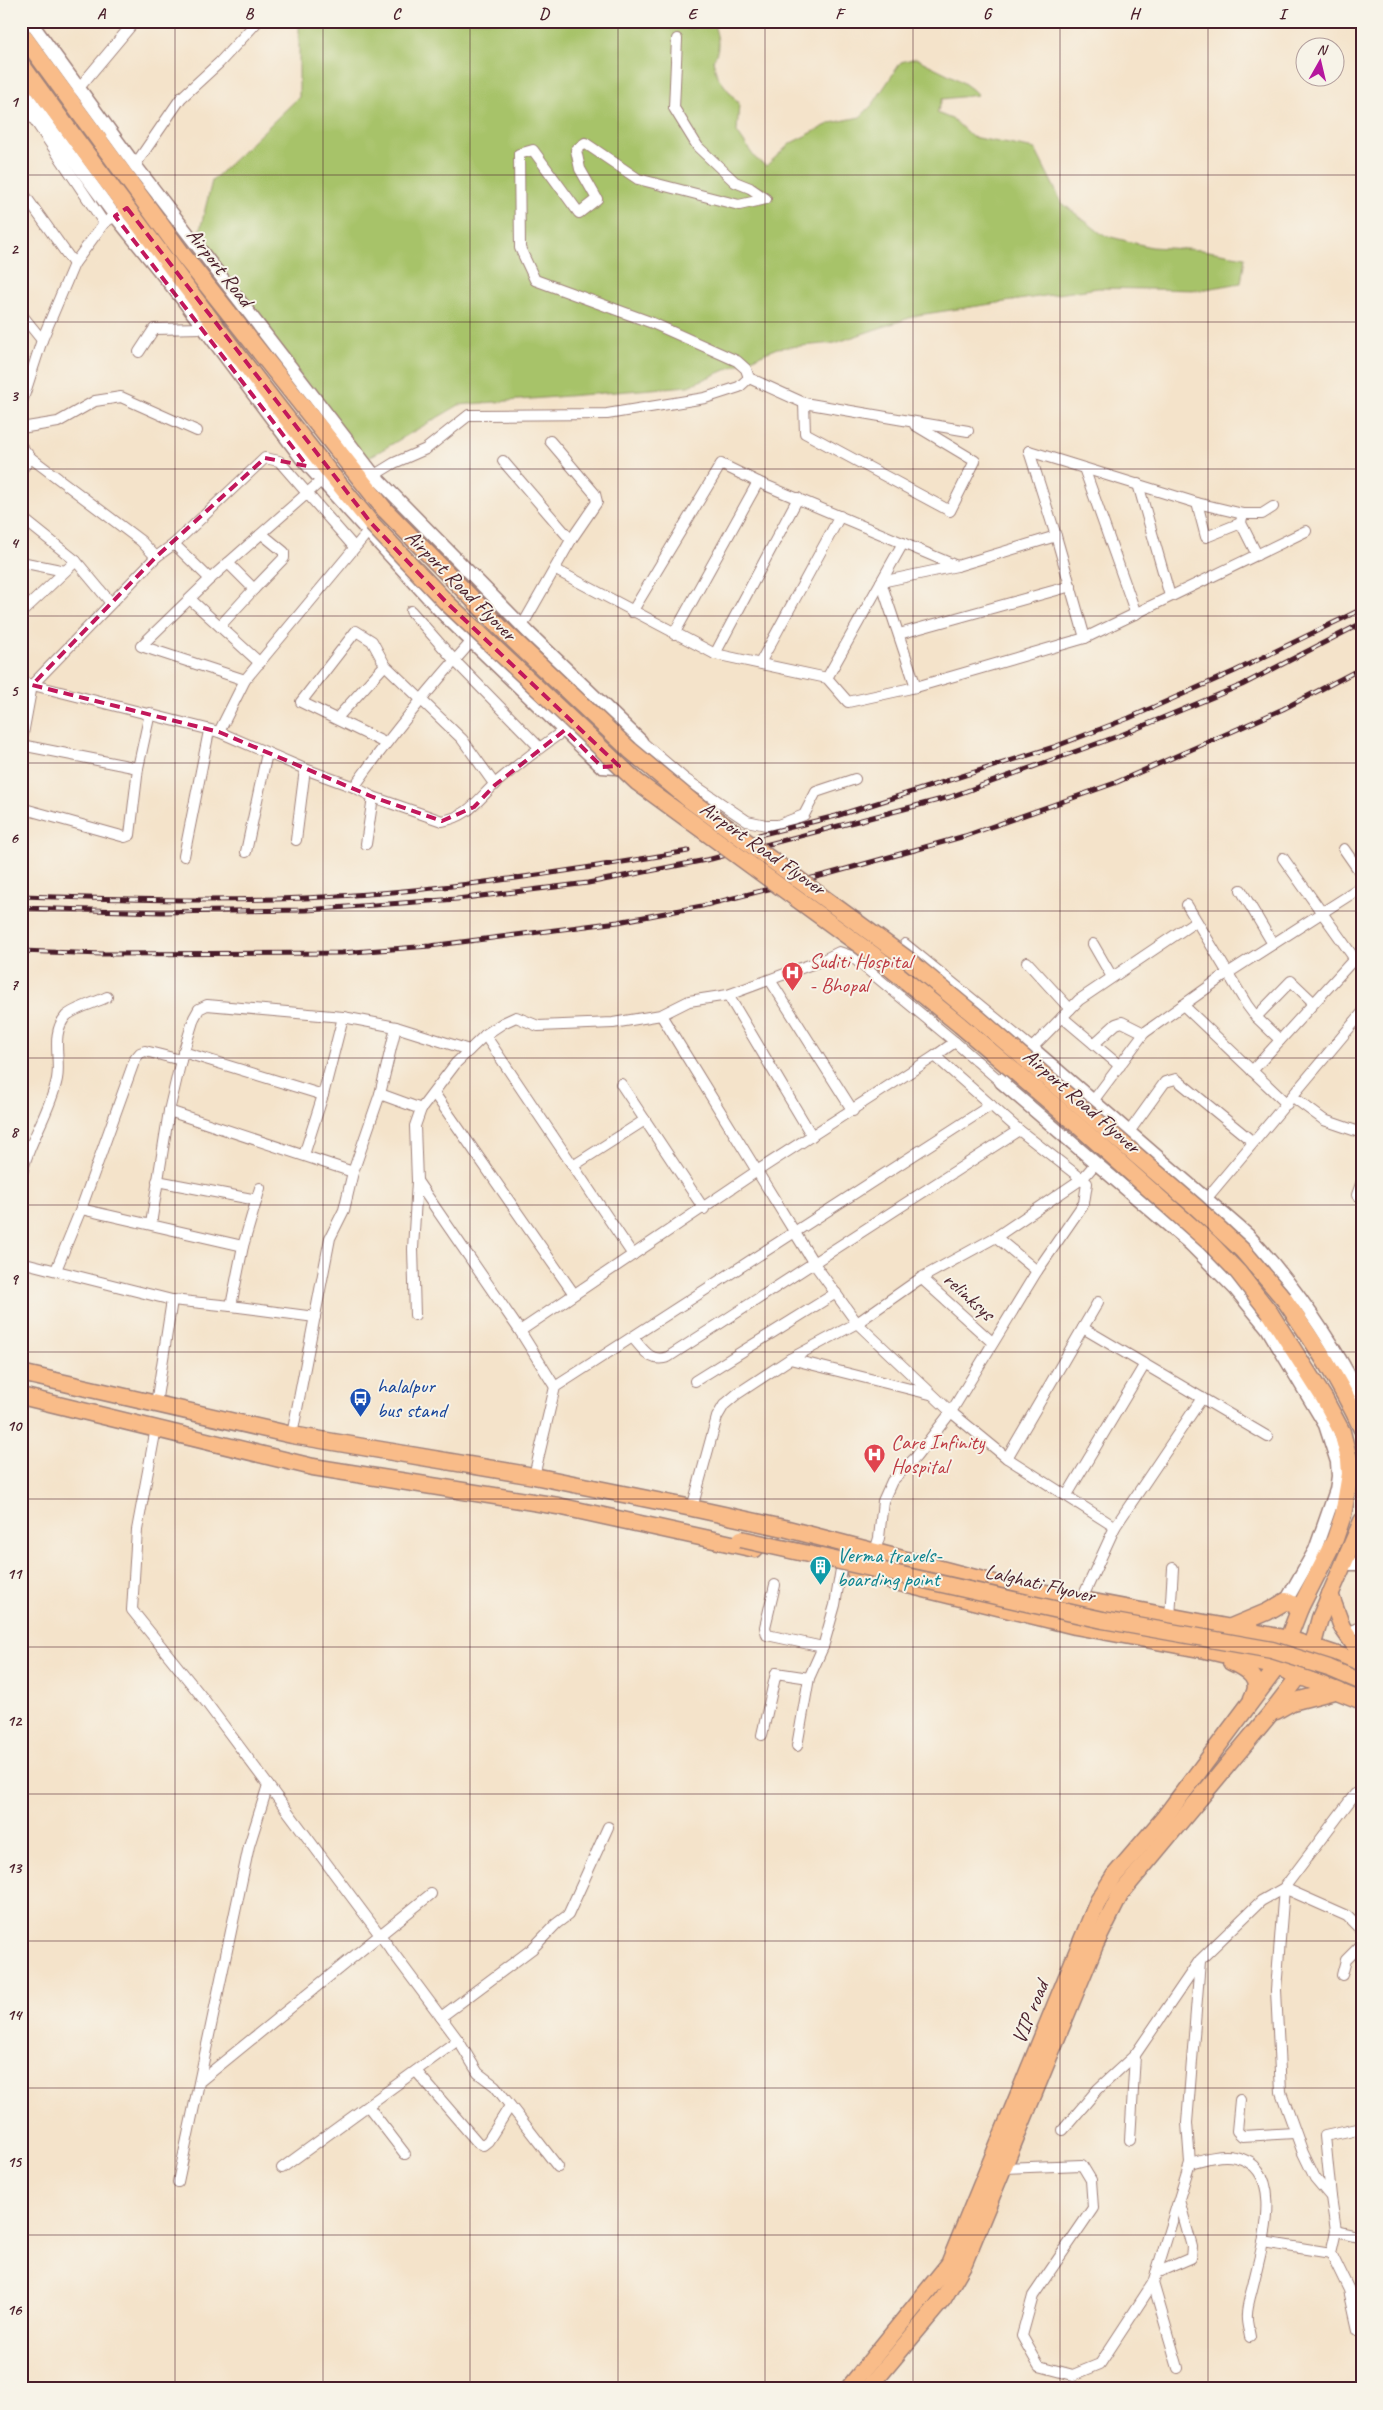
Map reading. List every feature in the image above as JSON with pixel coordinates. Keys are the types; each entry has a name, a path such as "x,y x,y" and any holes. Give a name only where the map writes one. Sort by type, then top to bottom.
{"main road":[{"path":"21,33 51,66"},
{"path":"21,64 54,111 115,216"},
{"name":"Airport Road","path":"51,66 183,255 368,479"},
{"name":"Airport Road Flyover","path":"115,216 328,472 369,528 637,782 685,819 872,953 1075,1122 1210,1243 1238,1272 1333,1413 1342,1432 1349,1459 1350,1474 1343,1515 1335,1539 1293,1604"},
{"name":"Airport Road Flyover","path":"368,479 386,510 505,632 630,750 691,801 907,959 1204,1214 1243,1251 1284,1299 1330,1369 1362,1429"},
{"path":"21,1373 292,1436 534,1476 692,1508 875,1551 998,1584 1289,1639 1362,1664"},
{"path":"21,1396 314,1466 558,1506 706,1537 1075,1626 1205,1650 1277,1667 1362,1701"},
{"name":"VIP road","path":"868,2389 943,2298 964,2264 1095,1944 1117,1900 1300,1675 1312,1648 1320,1618 1362,1521"},
{"name":"Lalghati Flyover","path":"706,1537 726,1535 1104,1620 1272,1650 1329,1668 1362,1682"},
{"path":"1330,1594 1346,1633 1362,1656"},
{"path":"1230,1628 1293,1604"},
{"name":"VIP road","path":"848,2389 948,2264 1098,1901 1114,1876 1164,1818 1277,1667 1289,1639 1293,1604"},
{"path":"1205,1650 1247,1669 1255,1680 1255,1693 1233,1728"},
{"path":"1270,1714 1292,1702 1338,1690"}],"street":[{"path":"30,21 51,66 78,89 368,479 641,741 685,779 740,817 755,824 778,825 804,816 816,792 855,779"},
{"path":"78,89 135,21"},
{"path":"135,165 181,98 219,63 258,21"},
{"path":"677,39 674,108 698,147 734,182 750,188 766,199 739,205 638,180 585,143 576,150 580,169 597,199 579,213 533,150 519,154 520,248 535,280 650,322 737,361 746,369 749,378 804,403 968,432"},
{"path":"21,88 115,216"},
{"path":"21,100 203,328 251,381 321,481 369,528 443,614 602,767 608,769 616,768 641,750 641,741"},
{"path":"21,190 74,264"},
{"path":"21,405 42,340 74,264 115,216"},
{"path":"21,314 42,340"},
{"path":"139,352 154,329 203,328"},
{"path":"368,479 426,449 469,415 607,414 705,398 739,387 749,378"},
{"path":"21,428 58,422 95,401 121,397 197,431"},
{"path":"804,403 805,433 950,511 975,461 910,422"},
{"path":"522,626 556,570 571,540 597,502 597,497 550,441"},
{"path":"21,446 31,458 141,541 156,557"},
{"path":"1085,638 1071,586 1029,451 1138,484 1242,519 1257,555"},
{"path":"21,470 31,458"},
{"path":"138,768 21,745 32,685 111,602 156,557 174,544 265,458 279,461 354,547"},
{"path":"503,462 571,540"},
{"path":"632,612 721,464 758,482 957,566"},
{"path":"1084,468 1136,614"},
{"path":"245,680 141,646 210,579 321,481"},
{"path":"674,634 758,482"},
{"path":"1138,484 1170,596"},
{"path":"715,654 798,498"},
{"path":"1197,503 1206,538 1242,519 1262,514 1273,507"},
{"path":"760,663 840,516"},
{"path":"21,517 76,561 111,602"},
{"path":"184,856 214,731 245,680 369,528"},
{"path":"556,570 632,612 715,654 827,678 848,702 916,687 1085,638 1306,531"},
{"path":"220,626 284,558 284,552 262,534"},
{"path":"881,582 957,566 1056,536"},
{"path":"827,678 903,543"},
{"path":"174,544 210,579"},
{"path":"21,613 76,561"},
{"path":"21,562 65,571"},
{"path":"228,564 254,589"},
{"path":"881,582 916,687"},
{"path":"899,634 1071,586"},
{"path":"190,599 260,663"},
{"path":"411,611 454,660 539,748"},
{"path":"386,743 301,702 356,631 372,641 385,665 462,739 495,785"},
{"path":"354,787 420,700 472,641"},
{"path":"337,718 385,665"},
{"path":"21,682 150,713 214,731 267,752 305,770 354,787 373,797 442,821 453,819 474,807 495,785 539,748 564,730"},
{"path":"21,808 125,837 130,835 138,768 150,713"},
{"path":"246,852 267,752"},
{"path":"296,840 305,770"},
{"path":"366,844 373,797"},
{"path":"1344,849 1362,875"},
{"path":"1283,858 1362,969"},
{"path":"1093,1101 1144,1034 1228,973 1362,887"},
{"path":"1241,890 1273,944"},
{"path":"1187,905 1256,1017 1280,1040"},
{"path":"1001,1082 1079,1000 1196,921"},
{"path":"905,944 1032,1048 1248,1235 1293,1287 1342,1362 1362,1399"},
{"path":"1094,944 1112,977"},
{"path":"415,1315 413,1249 417,1181 415,1126 421,1109 456,1063 485,1035 503,1022 516,1017 538,1026 613,1023 661,1015 689,1001 728,994 823,960 838,952 851,956 955,1042 1096,1163 1271,1321"},
{"path":"1252,1071 1355,958"},
{"path":"1027,962 1070,1009"},
{"path":"770,980 853,1111"},
{"path":"1256,1017 1291,981 1313,1002"},
{"path":"728,994 812,1136"},
{"path":"21,1180 27,1155 53,1094 58,1061 55,1051 61,1023 67,1015 107,997"},
{"path":"152,1224 169,1111 182,1056 194,1018 199,1009 207,1005 343,1017 396,1027 469,1050"},
{"path":"1183,1005 1252,1071 1290,1100 1324,1120 1362,1133"},
{"path":"1206,1199 1362,1013"},
{"path":"661,1015 813,1262 858,1323 951,1412 1007,1458 1067,1495 1115,1528"},
{"path":"304,1155 323,1095 343,1017"},
{"path":"1062,1018 1120,1066"},
{"path":"1094,1044 1116,1024 1122,1022 1144,1034"},
{"path":"292,1436 330,1238 344,1210 353,1172 380,1094 396,1027"},
{"path":"485,1035 633,1255"},
{"path":"520,1331 704,1209 757,1171 853,1111 955,1042"},
{"path":"56,1270 81,1209 135,1059 140,1053 145,1051 182,1056 323,1095"},
{"path":"875,1551 879,1538 883,1501 892,1481 916,1457 951,1412 1037,1271 1084,1203 1087,1189 1087,1183 1083,1178 1019,1130 935,1056"},
{"path":"1129,1132 1165,1082 1176,1079 1253,1142"},
{"path":"621,1084 704,1209"},
{"path":"434,1092 574,1294"},
{"path":"380,1094 421,1109"},
{"path":"534,1476 555,1387 741,1269 795,1231 992,1105"},
{"path":"169,1111 353,1172"},
{"path":"573,1166 645,1120"},
{"path":"633,1338 651,1358 659,1360 668,1357 1019,1130"},
{"path":"692,1508 712,1433 717,1417 724,1405 737,1394 790,1359 858,1323 921,1278 996,1237 1083,1178 1096,1163"},
{"path":"157,1181 257,1200"},
{"path":"417,1181 520,1331 555,1387"},
{"path":"1357,1195 1362,1181"},
{"path":"231,1306 243,1246 260,1188"},
{"path":"81,1209 243,1246"},
{"path":"996,1237 1037,1271"},
{"path":"21,1262 172,1300 315,1317"},
{"name":"relinksys","path":"921,1278 992,1342"},
{"path":"695,1381 836,1293"},
{"path":"156,1404 172,1300"},
{"path":"1007,1458 1098,1302"},
{"path":"1083,1328 1268,1437"},
{"path":"790,1359 932,1394"},
{"path":"1067,1495 1145,1364"},
{"path":"1081,1601 1115,1528 1202,1398"},
{"path":"156,1428 137,1530 132,1610 206,1702 458,2040 478,2073 495,2086 558,2167"},
{"path":"1343,1564 1362,1564"},
{"path":"1170,1618 1173,1568"},
{"path":"797,1746 809,1678 823,1647 835,1605 841,1569"},
{"path":"775,1585 766,1627 767,1635 823,1647"},
{"path":"1346,1633 1362,1626"},
{"path":"762,1735 776,1673 809,1678"},
{"path":"178,2182 249,1846 268,1785"},
{"path":"1064,2130 1098,2089 1135,2055 1200,1960 1261,1901 1284,1888 1355,1794"},
{"path":"441,2017 532,1949 556,1924 568,1915 608,1827"},
{"path":"1284,1888 1348,1916 1362,1931"},
{"path":"1284,1888 1277,1999 1281,2092 1294,2132 1315,2178 1331,2197"},
{"path":"199,2082 431,1894"},
{"path":"1342,1975 1346,1960 1362,1944"},
{"path":"1003,2168 1082,2165 1091,2180 1093,2208 1033,2296 1022,2336 1039,2366 1073,2375 1100,2364 1154,2278 1190,2163 1187,2123 1200,1960"},
{"path":"282,2168 458,2040"},
{"path":"1130,2140 1135,2055"},
{"path":"416,2071 478,2143 483,2145 510,2106"},
{"path":"1240,2100 1237,2131 1242,2136 1294,2132"},
{"path":"368,2106 405,2154"},
{"path":"1362,2128 1325,2136 1336,2231 1332,2253 1349,2290 1362,2340"},
{"path":"1190,2163 1212,2158 1234,2157 1252,2162 1263,2177 1268,2193 1263,2242 1247,2314 1250,2337"},
{"path":"1154,2278 1191,2258 1192,2247 1179,2199"},
{"path":"1336,2231 1362,2237"},
{"path":"1263,2242 1332,2253"},
{"path":"1154,2278 1178,2368"}],"highlighted area":[{"path":"127,208 371,523 446,602 619,766 602,767 565,730 495,785 474,807 442,821 373,797 219,732 32,685 156,557 265,458 307,466 115,216"}],"green space":[{"path":"299,21 657,21 691,29 704,21 713,21 718,46 713,60 717,76 739,104 737,132 755,158 766,166 791,143 831,123 860,117 873,104 901,62 916,58 957,79 978,95 942,99 937,113 954,120 972,137 1035,149 1062,203 1103,235 1151,247 1202,250 1245,257 1241,283 1200,290 1098,288 918,315 835,343 777,348 688,386 459,405 363,461 198,238 212,181 299,97"}],"railway":[{"path":"759,835 836,816 1054,747 1129,718 1235,671 1362,609"},
{"path":"21,908 161,912 306,910 457,899 588,883 711,859 950,797 1121,735 1242,685 1362,623"},
{"path":"21,951 102,954 341,953 430,946 618,922 702,906 965,836 1115,783 1283,709 1362,668"},
{"path":"21,896 198,900 353,895 497,880 593,867 688,851"}],"place":[{"name":"Suditi Hospital - Bhopal","path":"793,992"},
{"name":"halalpur bus stand","path":"361,1417"},
{"name":"Care Infinity Hospital","path":"875,1473"},
{"name":"Verma travels- boarding point","path":"821,1586"}]}
